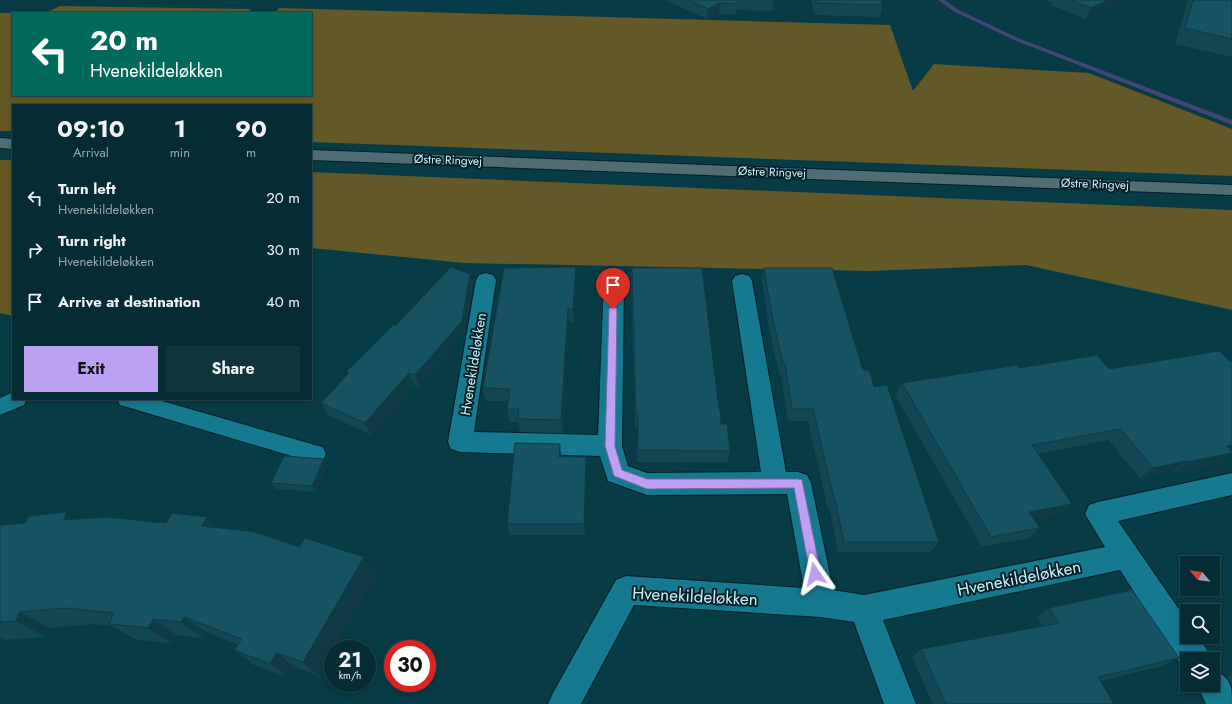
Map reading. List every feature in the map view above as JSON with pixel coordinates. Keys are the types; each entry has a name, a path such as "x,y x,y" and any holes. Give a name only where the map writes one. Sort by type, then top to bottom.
{"main road":[{"path":"0,143 12,144"},
{"name":"Østre Ringvej","path":"312,155 1232,190"}],"street":[{"path":"614,279 610,446 617,473 647,484 798,484 821,604"},
{"name":"Hvenekildeløkken","path":"486,280 460,442 610,446"},
{"path":"742,281 775,484"},
{"path":"1190,652 1098,514 1232,484"},
{"name":"Hvenekildeløkken","path":"564,704 626,590 821,604 864,609 1126,556"},
{"path":"864,609 900,704"},
{"path":"1217,692 1225,704"}],"lane":[{"path":"0,407 15,400"},
{"path":"130,400 315,454"}],"shaded area":[{"path":"60,6 251,9 248,12 48,12"},
{"path":"279,8 890,25 913,91 934,64 1089,73 1232,129 1232,176 312,142 312,104 12,104 12,131 0,131 0,13 12,13 12,96 312,96 312,12 276,12"},
{"path":"0,160 12,160 12,316 0,313"},
{"path":"312,172 1232,210 1232,310 1026,265 870,271 464,263 312,248"}],"building":[{"path":"689,0 737,0 737,4 720,3 708,9"},
{"path":"816,0 881,0 883,5 817,3"},
{"path":"1070,0 1109,0 1091,8"},
{"path":"1193,0 1232,0 1232,39 1185,28"},
{"path":"451,267 470,274 462,321 415,375 409,373 365,423 321,403 349,373 346,372 394,324 396,325"},
{"path":"576,267 573,309 568,309 561,420 518,419 519,409 507,409 510,389 483,388 504,268"},
{"path":"632,268 702,268 721,424 727,424 730,451 638,450"},
{"path":"764,268 832,268 863,370 869,370 874,387 887,385 939,542 844,542 813,409 792,409 785,363 783,363 772,316"},
{"path":"1219,351 1229,361 1232,360 1232,445 1227,446 1232,453 1153,468 1121,429 1032,445 1072,504 1029,512 1040,528 991,537 902,383 1017,365 1019,368 1097,355 1109,369"},
{"path":"515,443 560,444 559,457 586,457 584,524 507,524"},
{"path":"284,456 324,459 312,486 271,483"},
{"path":"67,512 64,520 106,517 166,523 172,513 207,517 202,526 255,532 299,547 305,538 364,557 303,662 277,653 270,664 234,650 242,639 184,617 181,622 153,619 148,628 109,624 114,613 66,608 19,612 16,621 0,622 0,525 25,523 29,516"},
{"path":"1132,590 1179,658 1098,677 1114,704 946,704 921,649 1059,623 1049,608"}],"waterway":[{"path":"941,0 955,10 1016,39 1232,123"}],"route":[{"path":"613,309 610,446 617,473 647,484 798,484 815,574"}]}
